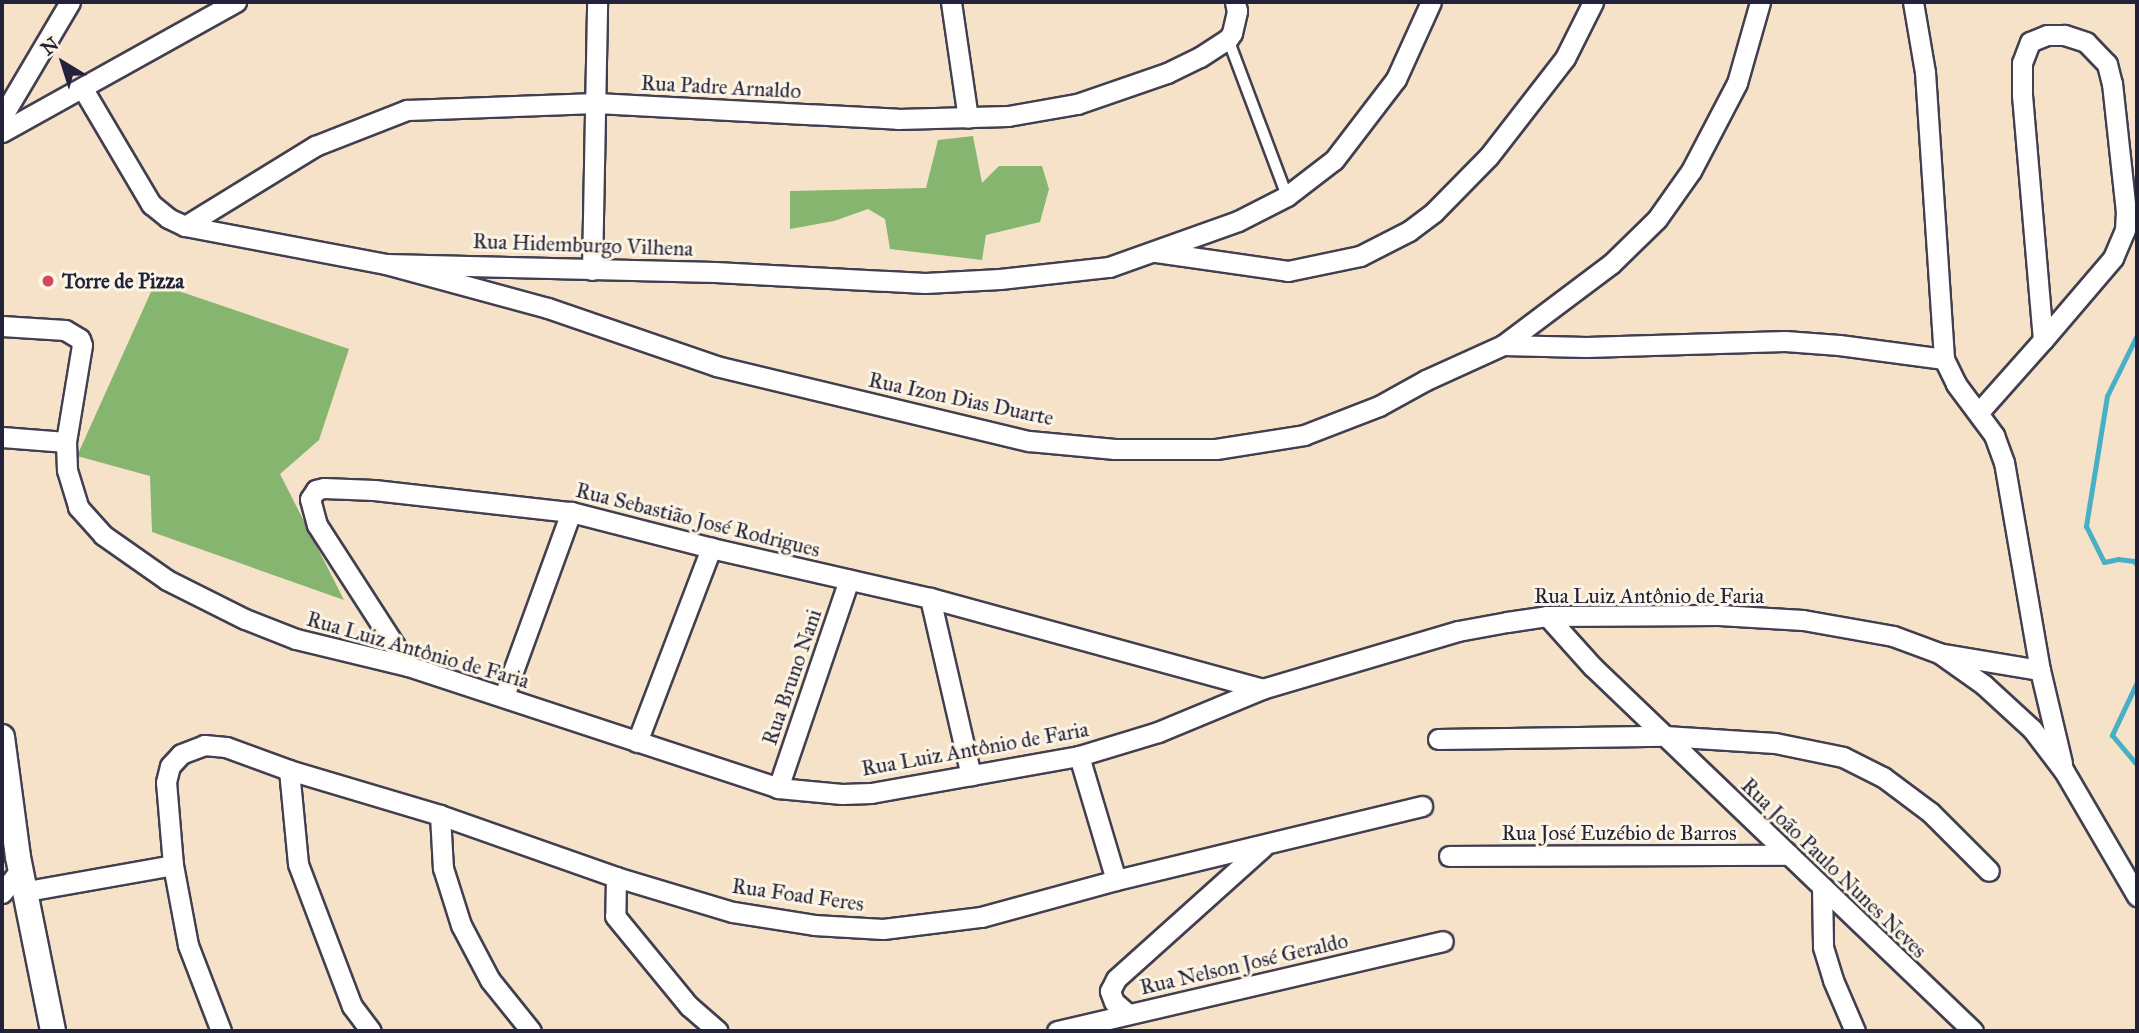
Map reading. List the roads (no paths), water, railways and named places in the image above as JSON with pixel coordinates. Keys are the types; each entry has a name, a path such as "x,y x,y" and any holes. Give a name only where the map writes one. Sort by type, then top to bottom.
{"street":[{"path":"2,117 70,2"},
{"path":"2,132 236,2"},
{"path":"592,270 597,2"},
{"path":"951,2 968,118"},
{"path":"1228,39 1236,24 1235,2"},
{"name":"Rua Hidemburgo Vilhena","path":"83,89 150,204 168,218 185,226 386,264 445,263 715,272 925,283 1000,279 1109,267 1238,221 1287,196 1334,160 1380,101 1396,79 1431,2"},
{"path":"1155,251 1288,271 1360,256 1409,231 1434,212 1489,156 1565,58 1593,2"},
{"name":"Rua Izon Dias Duarte","path":"386,264 548,308 716,366 1029,441 1115,449 1216,449 1304,435 1379,405 1503,345 1611,264 1657,219 1691,172 1737,83 1759,2"},
{"path":"1913,2 1925,72 1944,359 1955,384 1979,412 2004,462 2040,670 2064,771 2137,896"},
{"path":"1979,412 2043,340 2113,258 2121,244 2126,212 2112,84 2107,64 2086,43 2064,35 2036,38 2026,47 2022,95 2043,340"},
{"name":"Rua Padre Arnaldo","path":"185,226 315,146 407,110 596,103 898,119 1008,116 1077,104 1167,73 1228,39"},
{"name":"Rua Luiz Antônio de Faria","path":"2,326 75,333 82,345 66,443 66,470 78,507 103,535 167,580 245,619 296,639 408,666 778,788 829,793 871,793 1079,756 1158,732 1262,689 1458,631 1548,616 1720,615 1803,621 1874,631 1939,653 2040,670"},
{"path":"1503,345 1598,347 1785,341 1944,359"},
{"path":"2,437 66,443"},
{"name":"Rua Sebastião José Rodrigues","path":"408,666 317,525 312,512 313,493 324,488 374,490 570,512 711,548 930,598 1262,689"},
{"path":"504,696 570,512"},
{"path":"637,742 711,548"},
{"name":"Rua Bruno Nani","path":"778,788 849,580"},
{"path":"930,598 971,775"},
{"name":"Rua João Paulo Nunes Neves","path":"1548,616 1593,667 1973,1031"},
{"name":"Rua Luiz Antônio de Faria","path":"1939,653 2009,705 2064,771"},
{"path":"1438,738 1665,736 1775,743 1843,757 1883,777 1930,812 1989,871"},
{"path":"2,737 17,868 53,1031"},
{"name":"Rua Foad Feres","path":"173,865 166,782 170,766 181,754 204,745 226,747 289,770 440,815 616,877 733,912 814,925 883,929 981,917 1116,880 1422,806"},
{"path":"1079,756 1116,880"},
{"path":"289,770 298,864 352,1006 371,1031"},
{"path":"440,815 443,868 461,925 490,980 531,1031"},
{"path":"1128,1014 1114,1002 1110,991 1116,979 1265,846"},
{"name":"Rua José Euzébio de Barros","path":"1449,856 1790,855"},
{"path":"17,868 173,865 188,945 221,1031"},
{"path":"2,893 17,868"},
{"path":"616,877 615,916 689,1006 718,1031"},
{"path":"1822,887 1823,947 1833,980 1855,1031"},
{"name":"Rua Nelson José Geraldo","path":"1056,1031 1086,1027 1128,1014 1443,941"}],"lane":[{"path":"1228,39 1287,196"}],"waterway":[{"path":"2137,335 2107,396 2086,526 2104,562 2118,559 2134,561 2137,565"},
{"path":"2137,682 2112,735 2137,765"}],"place":[{"name":"Torre de Pizza","path":"48,281"}]}
